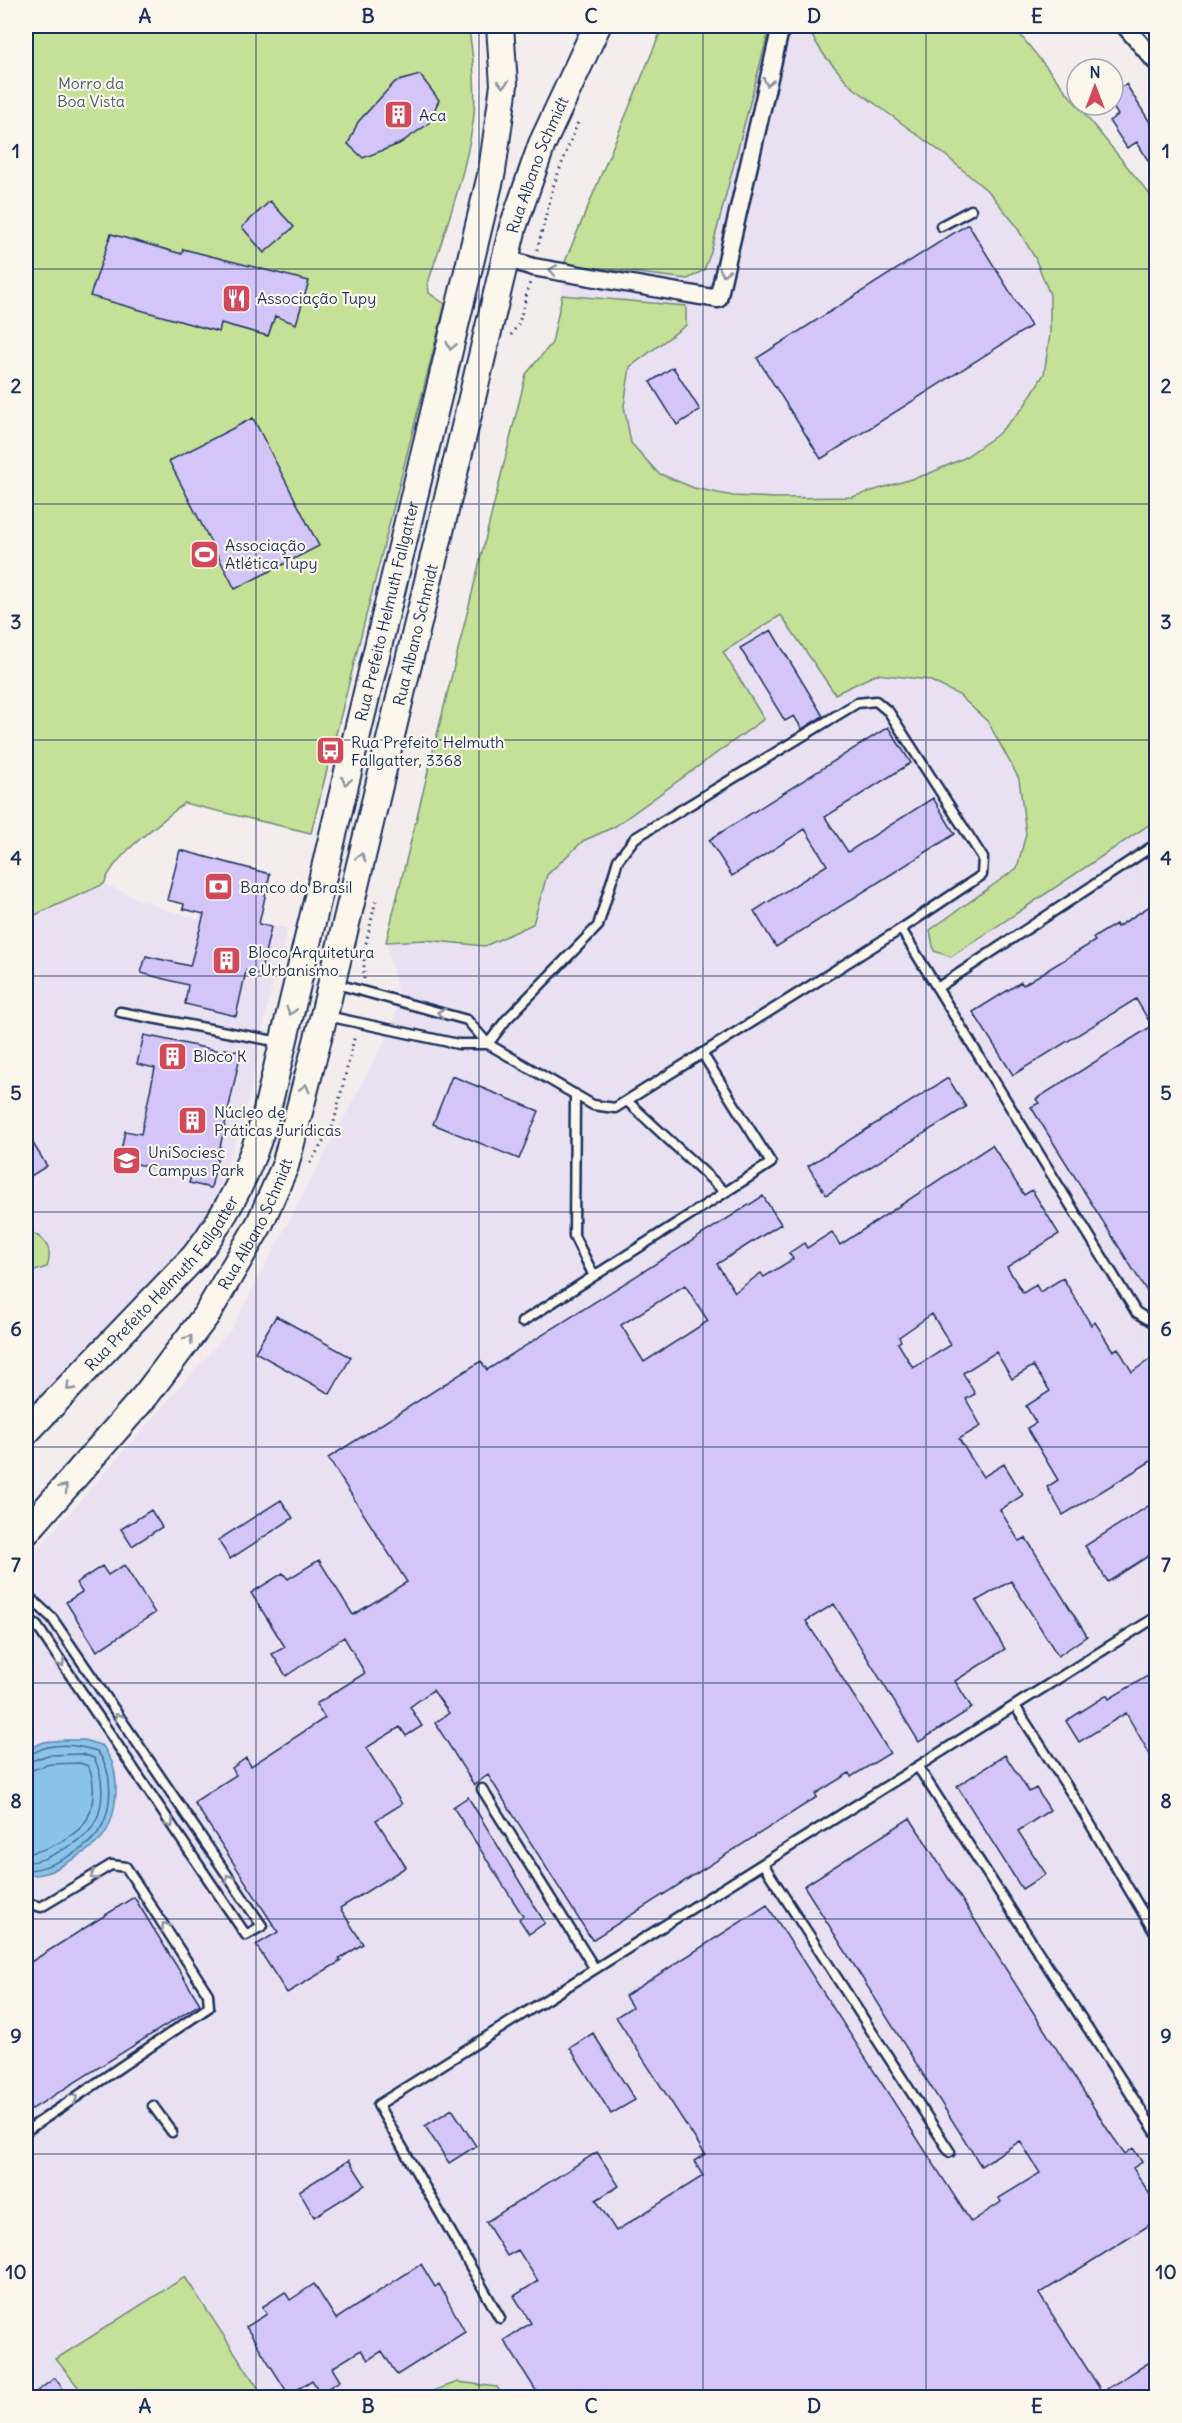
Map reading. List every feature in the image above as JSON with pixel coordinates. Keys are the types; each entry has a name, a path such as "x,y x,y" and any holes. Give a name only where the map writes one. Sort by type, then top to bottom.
{"main road":[{"name":"Rua Prefeito Helmuth Fallgatter","path":"26,1432 170,1284 212,1234 228,1207 255,1150 283,1042 492,171 504,85 500,26"},
{"name":"Rua Albano Schmidt","path":"26,1532 167,1369 207,1314 236,1268 275,1192 285,1166 324,1015 505,258 530,174 597,26"}],"street":[{"path":"505,258 533,267 717,299 781,26"},
{"path":"1125,26 1156,62"}],"lane":[{"path":"941,226 970,210"},
{"path":"331,983 467,1020 488,1044 593,1105 615,1108 901,929 982,875 983,858 889,712 876,701 857,703 635,838 618,860 598,926 506,1020 488,1044"},
{"path":"937,988 1156,844"},
{"path":"901,929 1137,1312 1154,1323 1156,1327"},
{"path":"120,1012 283,1042"},
{"path":"324,1015 458,1044 488,1044"},
{"path":"522,1322 771,1162 702,1053"},
{"path":"575,1094 574,1236 594,1276"},
{"path":"627,1101 725,1192"},
{"path":"26,1594 52,1618 262,1926 246,1935 37,1626 26,1617"},
{"path":"500,2318 378,2105 1156,1617"},
{"path":"1014,1706 1078,1805 1156,1935"},
{"path":"918,1767 1156,2133"},
{"path":"482,1789 595,1969"},
{"path":"763,1864 950,2152"},
{"path":"26,1903 41,1907 111,1865 126,1867 208,1994 209,2007 26,2131"},
{"path":"153,2106 172,2132"}],"shaded area":[{"path":"663,26 1013,26 1065,90 1065,117 1087,117 1156,202 1156,2397 26,2398 26,1562 232,1328 391,1029 399,1001 386,942 526,374 552,343 562,295 564,264"},
{"name":"UniSociesc Campus Park","path":"104,884 158,907 199,919 203,907 287,929 273,980 247,1106 210,1217 186,1249 26,1415 26,919"}],"green space":[{"name":"Associação Atlética Tupy","path":"26,26 468,26 473,60 475,101 465,163 428,283 429,293 445,304 311,833 184,803 118,861 104,884 26,919"},
{"path":"663,26 770,26 711,252 704,270 688,279 564,264"},
{"path":"809,26 1013,26 1065,90 1065,117 1087,117 1156,202 1156,820 951,957 934,951 930,930 1017,868 1026,834 1019,779 988,722 959,695 929,680 877,674 835,694 781,615 723,652 764,719 614,827 583,841 547,875 533,924 485,946 426,940 386,942 526,374 552,343 562,295 686,306 686,325 630,367 624,406 631,443 658,473 694,488 733,496 852,497 928,474 964,458 997,435 1023,408 1044,374 1050,334 1050,295 1035,258 1015,224 990,193 945,155 851,86 824,55 808,30"},
{"path":"35,1234 48,1248 47,1267 29,1273 26,1277 26,1235"},
{"path":"185,2277 264,2397 86,2397 56,2359"},
{"path":"458,2382 497,2387 504,2397 415,2397"}],"water":[{"path":"84,1740 103,1746 112,1762 116,1782 113,1815 105,1834 88,1850 58,1868 37,1875 26,1875 26,1750 44,1742"}],"building":[{"name":"Aca","path":"420,75 439,100 428,124 399,144 363,158 348,144 358,122 395,82"},
{"path":"1125,85 1156,132 1156,174 1137,142 1127,148 1109,121 1115,117 1125,117"},
{"path":"270,201 294,227 264,253 242,227"},
{"path":"968,224 1031,326 821,459 757,358"},
{"name":"Associação Tupy","path":"111,234 182,254 183,249 309,281 296,324 275,316 268,336 221,323 219,332 90,296"},
{"path":"673,367 700,410 677,425 650,382"},
{"path":"253,418 319,546 235,589 169,461"},
{"path":"771,630 823,716 802,729 794,716 785,721 740,648"},
{"path":"888,727 911,763 825,817 848,852 933,798 955,834 776,947 754,911 827,865 805,829 732,876 709,840"},
{"path":"180,850 270,874 259,924 271,927 260,975 246,971 236,1016 185,1004 188,985 141,973 146,956 190,966 204,914 183,909 184,904 167,900"},
{"path":"1156,902 1156,1306 1031,1107 1039,1103 1036,1099 1152,1026 1136,999 1013,1075 973,1012 1021,982 1023,985 1095,941 1093,938 1116,924 1117,927"},
{"path":"144,1035 225,1052 225,1049 241,1052 211,1188 189,1183 191,1176 119,1160 125,1131 141,1134 155,1068 137,1064"},
{"path":"452,1076 539,1111 519,1159 433,1124"},
{"path":"948,1078 966,1107 826,1195 808,1166"},
{"path":"26,1132 47,1166 26,1179"},
{"path":"992,1145 1024,1195 1032,1190 1059,1234 1007,1267 1023,1293 1036,1285 1040,1292 1063,1278 1091,1325 1095,1322 1113,1351 1118,1348 1132,1372 1156,1355 1156,1458 1063,1515 1047,1487 1058,1480 1027,1428 1036,1423 1026,1406 1050,1391 1033,1366 1012,1379 996,1352 963,1373 975,1394 966,1399 981,1426 959,1439 983,1477 1004,1464 1023,1495 1000,1510 1019,1541 1026,1538 1087,1636 1058,1656 1011,1581 976,1601 1005,1649 955,1681 972,1708 919,1742 834,1604 806,1621 890,1753 851,1777 849,1773 815,1794 817,1797 592,1940 488,1775 474,1785 435,1723 449,1713 433,1690 410,1707 422,1726 406,1736 400,1727 366,1748 402,1804 376,1820 406,1867 340,1908 363,1944 339,1959 341,1961 287,1993 256,1945 278,1932 194,1802 236,1775 232,1768 246,1758 251,1766 325,1718 316,1704 365,1673 344,1637 286,1676 272,1654 285,1647 251,1593 283,1573 288,1579 319,1560 353,1615 407,1582 328,1458 481,1361 487,1370 763,1196 781,1224 717,1264 735,1292 761,1273 764,1277 793,1259 789,1253 804,1243 807,1248 832,1232 840,1245","holes":["685,1285 708,1321 644,1362 621,1325","932,1314 951,1345 913,1368 898,1343 901,1341 899,1337"]},
{"path":"276,1316 351,1357 330,1394 255,1352"},
{"path":"281,1500 293,1518 230,1559 218,1540"},
{"path":"1156,1501 1156,1551 1108,1582 1085,1546"},
{"path":"151,1510 162,1527 132,1546 121,1529"},
{"path":"124,1565 155,1613 97,1651 66,1602 82,1592 76,1583 102,1566 108,1575"},
{"path":"1156,1671 1156,1765 1126,1713 1079,1742 1066,1721 1107,1695 1109,1699"},
{"path":"1005,1755 1029,1792 1036,1788 1050,1810 1018,1831 1046,1874 1022,1889 957,1786"},
{"path":"468,1797 545,1923 529,1934 519,1919 523,1916 453,1807"},
{"path":"910,1818 1108,2130 1125,2154 1133,2148 1142,2162 1133,2168 1156,2204 1156,2221 1039,2294 1102,2392 1156,2358 1156,2397 540,2397 504,2340 531,2323 514,2296 538,2281 518,2250 507,2256 486,2222 597,2152 619,2186 596,2200 616,2231 703,2176 694,2161 705,2154 616,2017 632,2007 625,1996 767,1905 971,2222 1001,2202 999,2198 1040,2173 1020,2141 981,2166 804,1886"},
{"path":"134,1897 200,2004 26,2113 26,1965"},
{"path":"593,2033 635,2100 611,2114 570,2048"},
{"path":"452,2109 476,2146 449,2163 425,2126"},
{"path":"349,2160 365,2185 314,2217 299,2191"},
{"path":"421,2264 435,2287 439,2284 465,2332 397,2375 382,2351 368,2360 361,2350 332,2368 340,2381 320,2393 312,2380 289,2395 246,2327 267,2314 262,2307 285,2292 290,2300 314,2284 336,2319"},
{"path":"55,2378 69,2397 29,2397"}],"place":[{"name":"Aca","path":"398,115"},
{"name":"Associação Tupy","path":"236,298"},
{"name":"Associação Atlética Tupy","path":"204,554"},
{"name":"Rua Prefeito Helmuth Fallgatter, 3368","path":"330,751"},
{"name":"Banco do Brasil","path":"219,887"},
{"name":"Bloco Arquitetura e Urbanismo","path":"227,961"},
{"name":"Bloco K","path":"172,1056"},
{"name":"Núcleo de Práticas Jurídicas","path":"193,1121"},
{"name":"UniSociesc Campus Park","path":"127,1161"}],"park label":[{"name":"Morro da Boa Vista","path":"91,92"}]}
